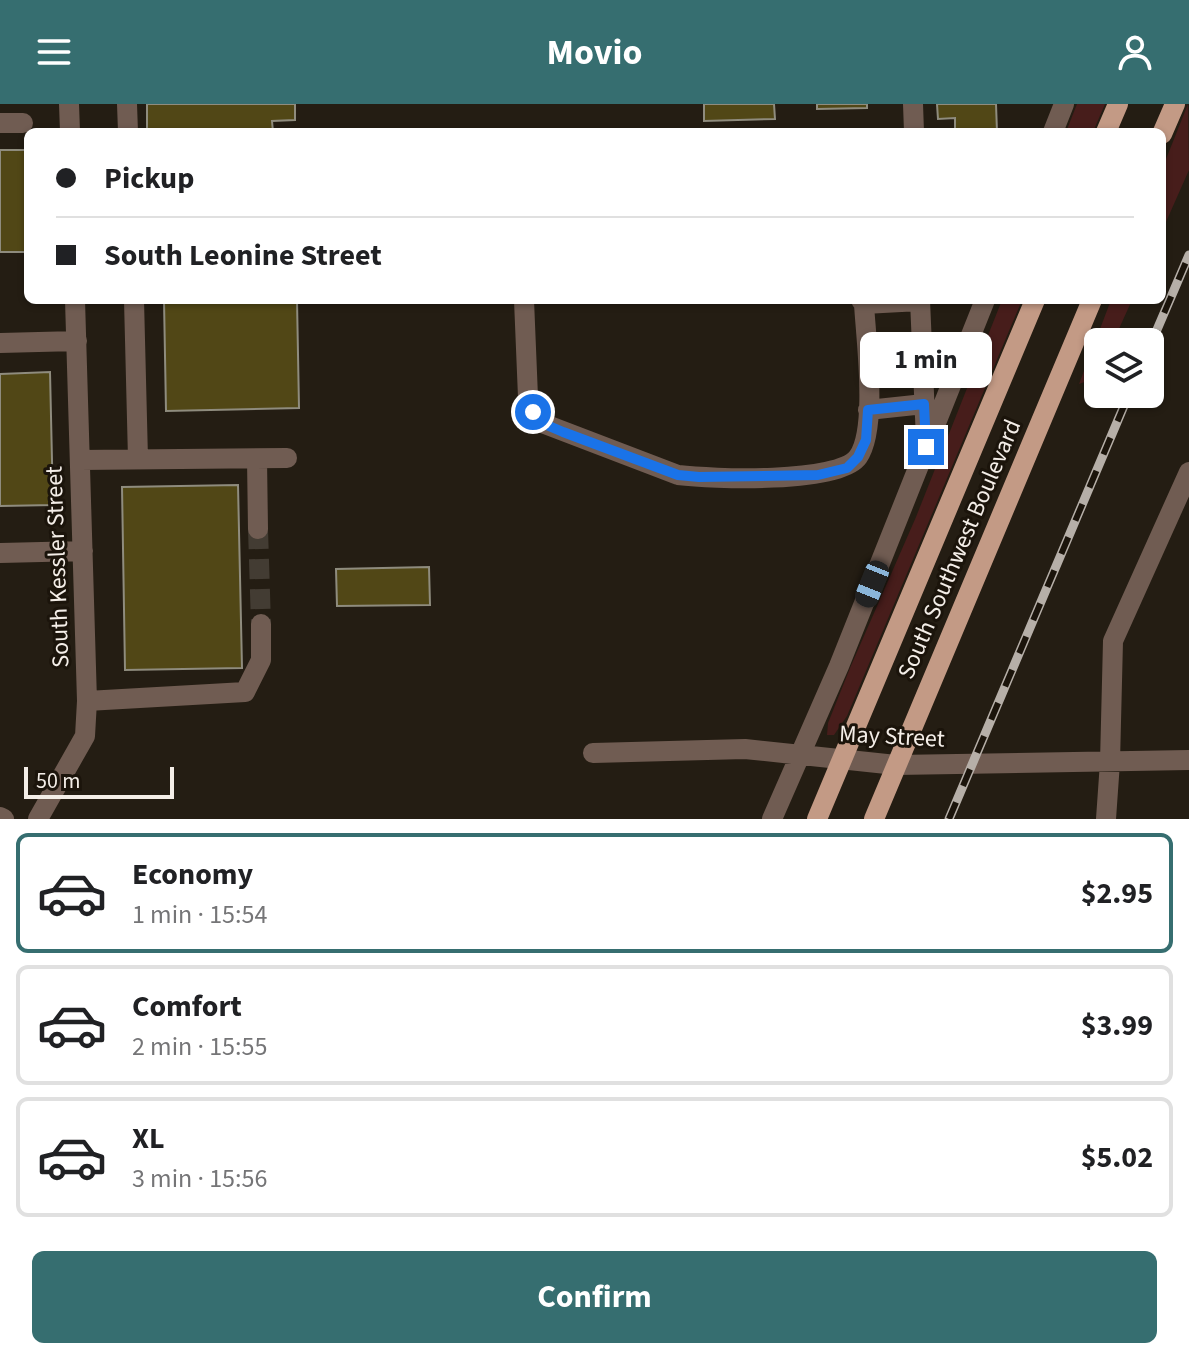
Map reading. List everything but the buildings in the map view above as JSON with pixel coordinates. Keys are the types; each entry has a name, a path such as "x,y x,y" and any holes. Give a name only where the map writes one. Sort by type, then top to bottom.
{"main road":[{"path":"1108,128 1118,104"},
{"path":"1165,128 1175,104"},
{"name":"South Southwest Boulevard","path":"817,819 1033,304"},
{"name":"South Southwest Boulevard","path":"874,819 1090,304"}],"street":[{"path":"69,104 70,128"},
{"path":"127,104 128,128"},
{"path":"913,104 914,128"},
{"path":"1055,128 1064,104"},
{"path":"0,123 23,123"},
{"name":"South Kessler Street","path":"38,819 85,736 87,701 75,304"},
{"path":"134,304 138,459"},
{"path":"524,304 528,397 533,412 542,423 678,475 699,477 818,475 847,468 858,457 866,440 868,410 863,304"},
{"path":"920,304 926,447"},
{"path":"772,819 839,666 983,304"},
{"path":"0,343 77,341"},
{"path":"868,410 924,404"},
{"path":"80,460 287,458"},
{"path":"257,459 258,529"},
{"path":"1106,819 1113,641 1189,472"},
{"path":"0,553 83,551"},
{"path":"87,701 245,692 261,660 261,624"},
{"name":"May Street","path":"593,753 745,749 896,765 1189,760"}],"shaded area":[{"path":"1077,104 1105,104 1095,128 1068,128"},
{"path":"1188,104 1189,170 1166,222 1166,159"},
{"path":"1000,304 1020,304 847,716 834,735 827,735 828,723 850,668 916,517"},
{"path":"1109,304 1130,304 1119,328 1100,328"}],"tunnel":[{"path":"258,529 261,624"}],"railway":[{"path":"1158,328 1189,255"},
{"path":"949,819 1123,408"}],"route":[{"path":"533,412 542,423 563,432 678,475 699,477 818,475 847,468 858,457 866,440 868,410 924,404 926,447"}]}
